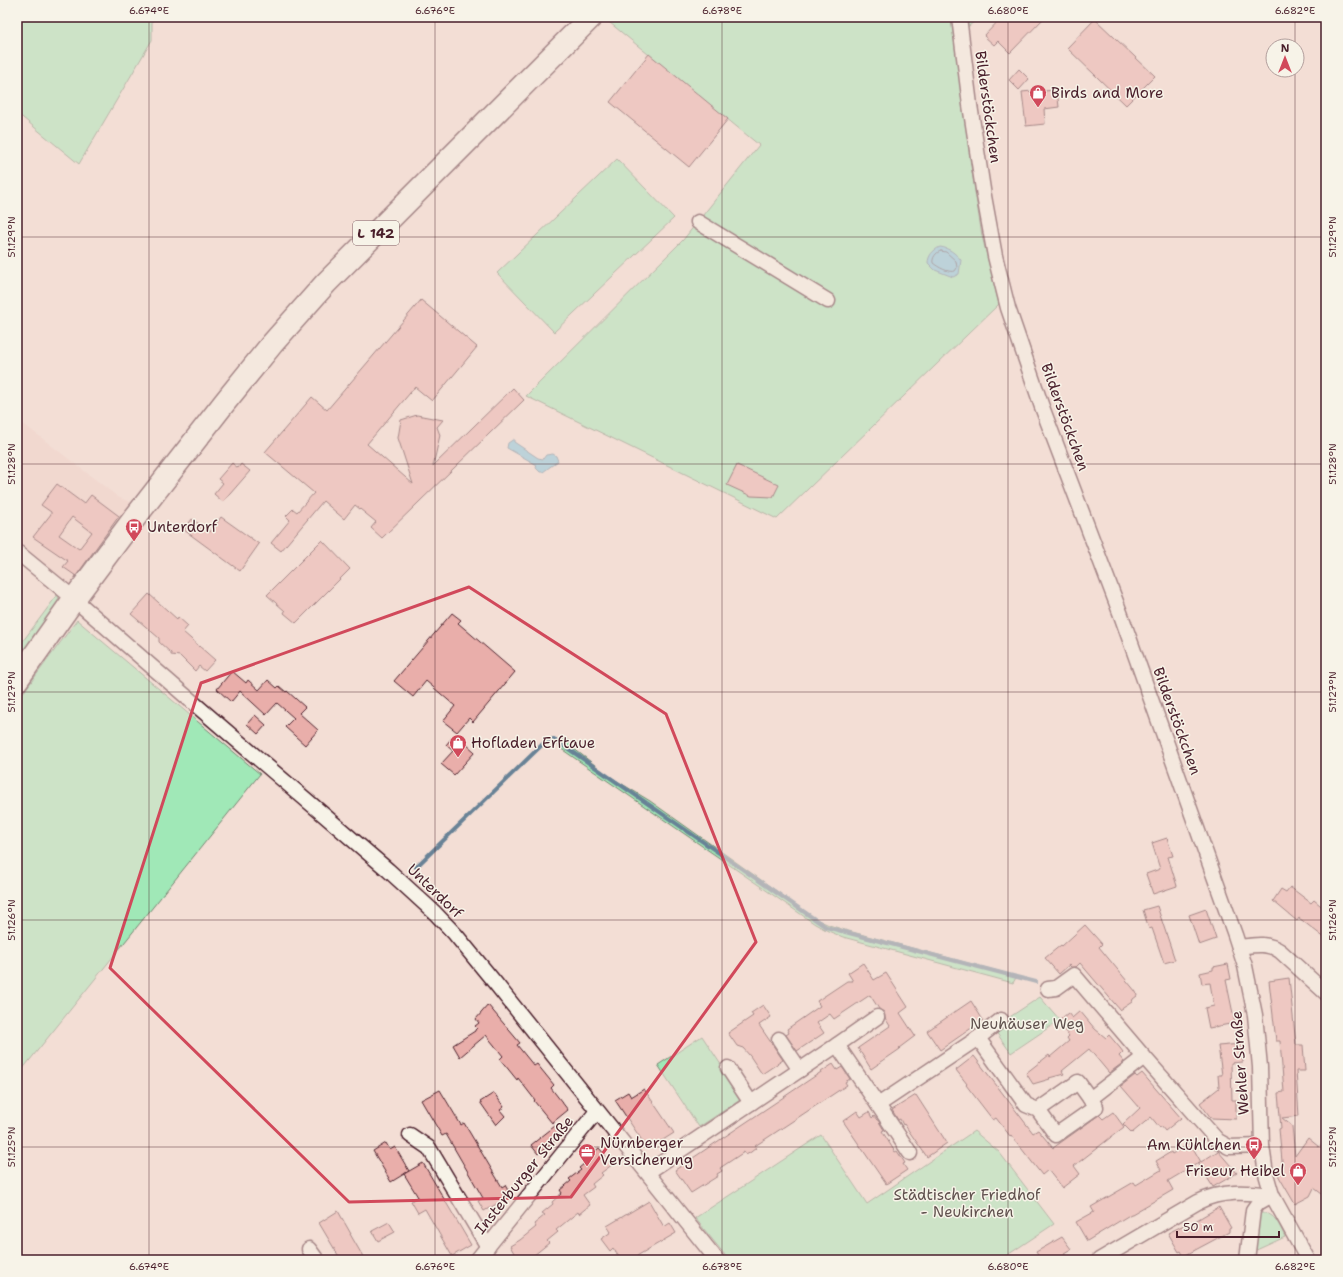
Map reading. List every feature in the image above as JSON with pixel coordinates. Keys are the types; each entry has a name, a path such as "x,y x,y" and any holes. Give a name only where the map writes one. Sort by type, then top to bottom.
{"main road":[{"name":"L 142","path":"17,680 74,599 263,354 326,283 591,17"}],"street":[{"name":"Bilderstöckchen","path":"959,17 970,105 988,219 1008,308 1042,407 1121,615 1193,814"},
{"path":"698,222 828,301"},
{"name":"Unterdorf","path":"17,552 74,599 426,904 472,954 717,1260"},
{"name":"Wehler Straße","path":"1193,814 1239,947 1249,985 1257,1032 1260,1067 1262,1146 1266,1174 1272,1195 1308,1260"},
{"path":"1239,947 1258,945 1272,946 1280,951 1326,993"},
{"path":"1048,989 1056,988 1074,975 1221,1144 1233,1148 1262,1146"},
{"path":"648,1172 877,1017"},
{"path":"878,1105 978,1038 1001,1020"},
{"path":"779,1038 800,1070"},
{"path":"978,1038 1026,1105 1038,1110 1056,1135 1096,1107 1078,1082 1038,1110"},
{"path":"837,1045 910,1153"},
{"path":"1090,1099 1144,1057"},
{"path":"728,1068 751,1103"},
{"name":"Insterburger Straße","path":"477,1260 597,1111"},
{"path":"410,1135 429,1148 488,1247"},
{"path":"1099,1260 1208,1198 1234,1192 1272,1195"},
{"path":"1247,1260 1253,1210 1258,1203 1272,1195"}],"highlighted area":[{"path":"469,587 666,714 756,942 571,1197 349,1202 110,968 201,683"}],"shaded area":[{"path":"17,419 118,497 137,505 73,589 17,543"}],"green space":[{"path":"17,17 152,17 152,40 79,164 17,113"},
{"path":"951,17 982,236 999,304 777,519 526,396 683,240 759,145 604,18"},
{"path":"966,17 979,17 968,27"},
{"path":"617,159 674,218 554,332 497,273"},
{"path":"58,594 59,604 17,661 17,649"},
{"path":"77,620 260,774 17,1076 17,701"},
{"path":"565,739 569,741 573,748 609,776 650,801 816,919 845,930 1017,976 1013,983 843,937 828,931 815,924 560,748 558,743"},
{"name":"Neuhäuser Weg","path":"1040,997 1060,1020 1011,1053 993,1028"},
{"path":"702,1036 743,1098 699,1127 658,1065"},
{"name":"Städtischer Friedhof - Neukirchen","path":"974,1131 999,1152 1054,1224 1000,1260 729,1260 695,1218 821,1135 867,1204"},
{"path":"1267,1213 1274,1218 1285,1237 1252,1252 1258,1215"}],"water":[{"path":"940,247 952,251 961,260 959,274 953,277 935,270 928,263 931,254"},
{"path":"514,439 514,442 538,458 543,459 546,455 553,454 556,456 558,461 543,472 540,472 536,468 537,465 507,448 508,443"}],"building":[{"path":"1002,17 1045,17 1010,53 998,41 994,45 984,36"},
{"path":"1095,19 1155,76 1126,105 1067,48"},
{"path":"649,54 728,119 689,167 610,102"},
{"path":"1019,69 1029,79 1019,90 1009,80"},
{"name":"Birds and More","path":"1057,90 1059,107 1044,109 1045,124 1026,126 1022,92"},
{"path":"421,300 477,347 432,401 415,387 367,444 413,484 398,438 401,420 417,415 443,420 437,427 440,435 433,466 513,388 524,400 382,538 371,528 376,522 355,505 344,519 323,501 281,551 271,543 290,520 286,516 293,509 297,512 314,493 265,452 312,397 327,410"},
{"path":"232,463 238,468 241,464 250,471 223,502 214,494 223,483 218,479"},
{"path":"737,465 779,485 773,497 751,496 727,485"},
{"path":"57,484 84,504 91,495 119,516 76,576 63,567 68,561 33,537 51,514 51,512 41,505","holes":["72,517 92,532 79,549 59,535"]},
{"path":"221,517 259,544 240,571 184,530 192,519 210,532"},
{"path":"322,540 350,569 296,623 267,595"},
{"path":"149,594 177,619 178,617 188,626 183,632 215,660 205,671 199,666 195,671 180,656 171,655 171,653 159,642 159,638 131,614"},
{"path":"452,613 461,620 458,623 515,672 473,722 469,718 457,732 443,721 455,706 426,681 413,697 394,681"},
{"path":"232,671 246,683 248,680 259,690 268,680 277,688 279,686 286,692 287,691 305,707 299,713 318,730 305,745 285,727 294,718 277,703 266,715 240,691 231,702 217,689"},
{"path":"255,715 266,725 258,734 247,724"},
{"name":"Hofladen Erftaue","path":"455,734 475,752 454,775 441,764 453,751 446,745"},
{"path":"1167,838 1173,856 1168,857 1177,886 1153,894 1146,874 1160,869 1152,843"},
{"path":"1290,887 1311,903 1314,900 1326,910 1326,939 1299,918 1297,921 1273,901 1281,889 1286,892"},
{"path":"1157,906 1175,960 1164,963 1152,928 1149,929 1143,910"},
{"path":"1206,909 1216,939 1199,945 1189,915"},
{"path":"1085,925 1102,944 1099,947 1136,992 1137,996 1132,1002 1120,1010 1080,963 1076,967 1071,967 1069,965 1059,974 1045,958 1061,945 1062,946"},
{"path":"863,963 874,980 886,973 908,1007 900,1013 915,1036 899,1048 900,1049 871,1069 858,1048 890,1026 885,1018 884,1012 879,1009 870,995 834,1019 830,1014 817,1023 824,1033 797,1051 786,1035 789,1033 787,1029 820,1006 817,1001 847,981 853,981 848,973"},
{"path":"1228,964 1231,979 1226,980 1235,1023 1209,1028 1205,1008 1214,1006 1210,983 1202,984 1200,973 1213,970 1213,967"},
{"path":"1289,978 1296,1045 1303,1045 1305,1071 1296,1071 1299,1116 1282,1118 1292,1126 1295,1156 1308,1138 1319,1147 1326,1139 1326,1197 1314,1188 1310,1196 1295,1204 1278,1175 1283,1172 1279,1129 1281,1128 1278,1093 1284,1092 1280,1041 1276,1041 1269,981"},
{"path":"971,1001 983,1020 940,1050 927,1031"},
{"path":"488,1005 520,1043 517,1045 534,1066 537,1064 554,1085 551,1088 568,1110 552,1123 518,1078 517,1080 500,1059 503,1056 486,1035 460,1057 453,1045 475,1031 477,1028 475,1026 479,1023 476,1019"},
{"path":"763,1005 771,1017 759,1025 783,1060 762,1074 750,1056 743,1048 737,1046 728,1033 753,1016 751,1013"},
{"path":"1080,1011 1095,1029 1106,1038 1109,1035 1123,1052 1119,1056 1124,1062 1109,1073 1089,1049 1062,1071 1064,1074 1033,1084 1026,1073 1049,1055 1050,1057 1069,1041 1067,1038 1069,1036 1057,1022 1068,1013 1072,1018"},
{"path":"1241,1044 1243,1062 1231,1063 1232,1100 1236,1100 1236,1119 1211,1118 1200,1103 1219,1088 1218,1075 1222,1075 1218,1046"},
{"path":"974,1056 1033,1133 1038,1130 1053,1148 1099,1115 1103,1119 1113,1112 1124,1127 1074,1166 1080,1174 1062,1188 1048,1170 1042,1175 996,1118 993,1120 956,1070"},
{"path":"833,1064 837,1070 842,1067 850,1079 845,1082 847,1085 755,1146 756,1148 751,1152 746,1155 744,1152 720,1168 722,1171 717,1174 718,1176 691,1193 675,1170"},
{"path":"1142,1073 1181,1118 1165,1131 1161,1126 1160,1128 1151,1117 1132,1133 1123,1124 1140,1108 1121,1086 1135,1075 1137,1077"},
{"path":"644,1089 674,1133 655,1145 654,1143 647,1148 615,1100 628,1092 631,1097"},
{"path":"440,1090 461,1125 464,1123 502,1187 505,1185 511,1196 484,1211 478,1201 483,1198 446,1134 442,1136 421,1100"},
{"path":"494,1093 504,1107 500,1110 505,1116 496,1125 480,1102"},
{"path":"916,1095 947,1143 927,1157 904,1124 903,1125 900,1119 898,1120 892,1110"},
{"path":"857,1111 861,1117 869,1112 872,1118 874,1116 878,1120 884,1130 882,1131 895,1152 897,1151 905,1163 903,1164 907,1170 886,1184 843,1121"},
{"path":"555,1126 562,1135 538,1154 531,1145"},
{"path":"386,1143 390,1150 395,1147 409,1171 391,1182 373,1151"},
{"path":"1190,1143 1201,1162 1218,1151 1237,1173 1213,1187 1198,1163 1168,1181 1173,1190 1087,1241 1076,1222 1094,1212 1091,1207 1134,1182 1136,1185 1161,1170 1156,1161 1171,1152 1172,1154"},
{"path":"599,1148 613,1164 601,1173 603,1175 592,1184 594,1187 583,1195 590,1205 579,1214 578,1212 556,1230 558,1232 547,1241 549,1243 528,1260 518,1260 510,1246 536,1227 534,1224 545,1215 542,1213 553,1204 552,1202 562,1193 560,1190 571,1181 569,1179 581,1170 579,1168 590,1159 588,1157"},
{"path":"423,1163 471,1245 452,1256 425,1209 418,1213 411,1201 418,1197 404,1174"},
{"path":"649,1201 664,1227 670,1223 676,1233 630,1260 621,1260 613,1248 610,1251 601,1239 611,1232 607,1226"},
{"path":"1219,1207 1231,1228 1229,1229 1229,1232 1184,1256 1181,1251 1179,1252 1168,1233 1184,1225 1185,1227"},
{"path":"338,1211 365,1260 341,1260 319,1223"},
{"path":"389,1222 395,1232 378,1241 372,1231"},
{"path":"1062,1237 1071,1249 1064,1253 1068,1260 1041,1260 1036,1252"}],"waterway":[{"path":"416,867 546,741 554,739"},
{"path":"557,741 826,927 1036,982"}],"place":[{"name":"Birds and More","path":"1038,108"},
{"name":"Unterdorf","path":"134,542"},
{"name":"Hofladen Erftaue","path":"458,758"},
{"name":"Am Kühlchen","path":"1254,1160"},
{"name":"Nürnberger Versicherung","path":"587,1167"},
{"name":"Friseur Heibel","path":"1298,1186"}]}
